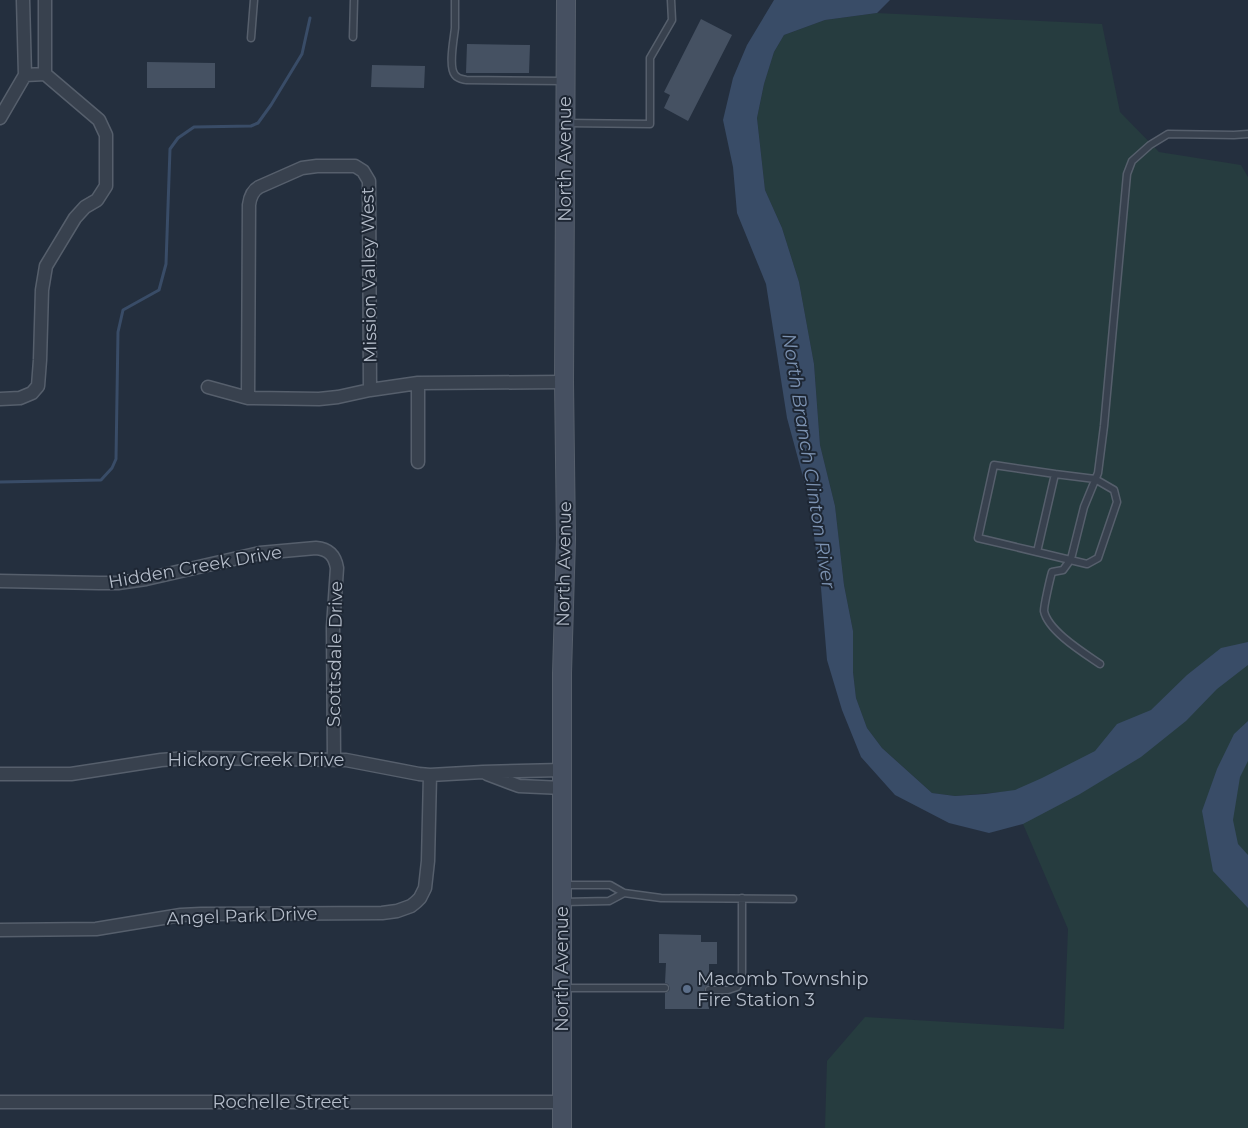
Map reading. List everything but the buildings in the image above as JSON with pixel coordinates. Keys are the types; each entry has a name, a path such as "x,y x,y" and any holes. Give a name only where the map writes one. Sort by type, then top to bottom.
{"street":[{"path":"0,118 25,75 23,0"},
{"path":"45,0 45,74"},
{"name":"North Avenue","path":"562,1128 562,673 566,539 564,382 566,0"},
{"path":"0,399 20,398 32,393 38,386 42,290 46,266 75,218 85,207 97,200 106,186 106,135 99,120 45,74 25,75"},
{"name":"Mission Valley West","path":"248,398 249,205 252,193 255,189 306,167 317,166 355,166 366,174 370,185 370,390"},
{"path":"208,386 248,398 329,398 418,383 564,382"},
{"path":"418,383 418,462"},
{"name":"Hidden Creek Drive","path":"0,580 118,583 146,579 272,552 316,548 329,552"},
{"name":"Scottsdale Drive","path":"329,552 334,558 337,568 333,628 334,759"},
{"name":"Hickory Creek Drive","path":"0,774 71,774 161,760 188,758 334,759 358,761 430,775 562,770"},
{"name":"Hickory Creek Drive","path":"483,772 519,786 563,788"},
{"name":"Angel Park Drive","path":"0,930 96,929 181,915 382,913 404,909 420,898 425,888 428,872 430,775"},
{"name":"Rochelle Street","path":"0,1102 562,1102"}],"lane":[{"path":"251,38 254,0"},
{"path":"353,37 354,0"},
{"path":"454,0 455,30 452,68 454,75 466,80 565,81"},
{"path":"565,123 650,124 650,58 672,20 671,0"},
{"path":"1100,664 1079,650 1051,626 1044,610 1052,572 1063,570 1071,559 1084,507 1098,473 1127,174 1132,161 1150,145 1168,134 1248,134"},
{"path":"994,465 1055,474 1095,479 1114,490 1116,502 1098,558 1087,564 978,538 994,465"},
{"path":"1037,552 1055,474"},
{"path":"562,893 610,885 624,893 661,898 793,899"},
{"path":"562,893 609,901 624,893"},
{"path":"709,990 728,990 738,987 742,978 742,898"},
{"path":"562,988 666,988"}],"green space":[{"path":"877,13 1102,24 1120,112 1159,152 1241,165 1248,177 1248,1128 825,1128 827,1061 865,1017 1064,1029 1068,929 1023,824 1014,791 955,796 932,793 882,748 867,728 856,698 853,672 853,631 844,585 835,506 820,445 814,364 799,282 782,228 765,190 757,118 764,84 774,52 784,35 825,20"}],"water":[{"name":"North Branch Clinton River","path":"774,0 890,0 877,13 825,20 784,35 774,52 764,84 757,118 765,190 782,228 799,282 814,364 820,445 835,506 844,585 853,631 853,672 856,698 867,728 882,748 932,793 955,796 1015,790 1095,751 1117,724 1151,710 1187,675 1221,648 1248,642 1248,665 1217,689 1186,721 1141,757 1080,794 1023,824 989,833 949,823 895,795 861,757 842,710 827,660 821,588 809,499 787,418 766,284 737,213 733,167 723,120 733,78 747,45"},
{"path":"1248,721 1248,761 1240,777 1233,820 1238,844 1248,855 1248,908 1213,871 1202,811 1217,769 1234,734"}],"waterway":[{"path":"0,482 101,480 112,468 116,459 118,332 123,310 159,290 166,264 170,149 178,138 194,127 251,126 258,123 302,54 310,18"}],"place":[{"name":"Macomb Township Fire Station 3","path":"687,989"}]}
